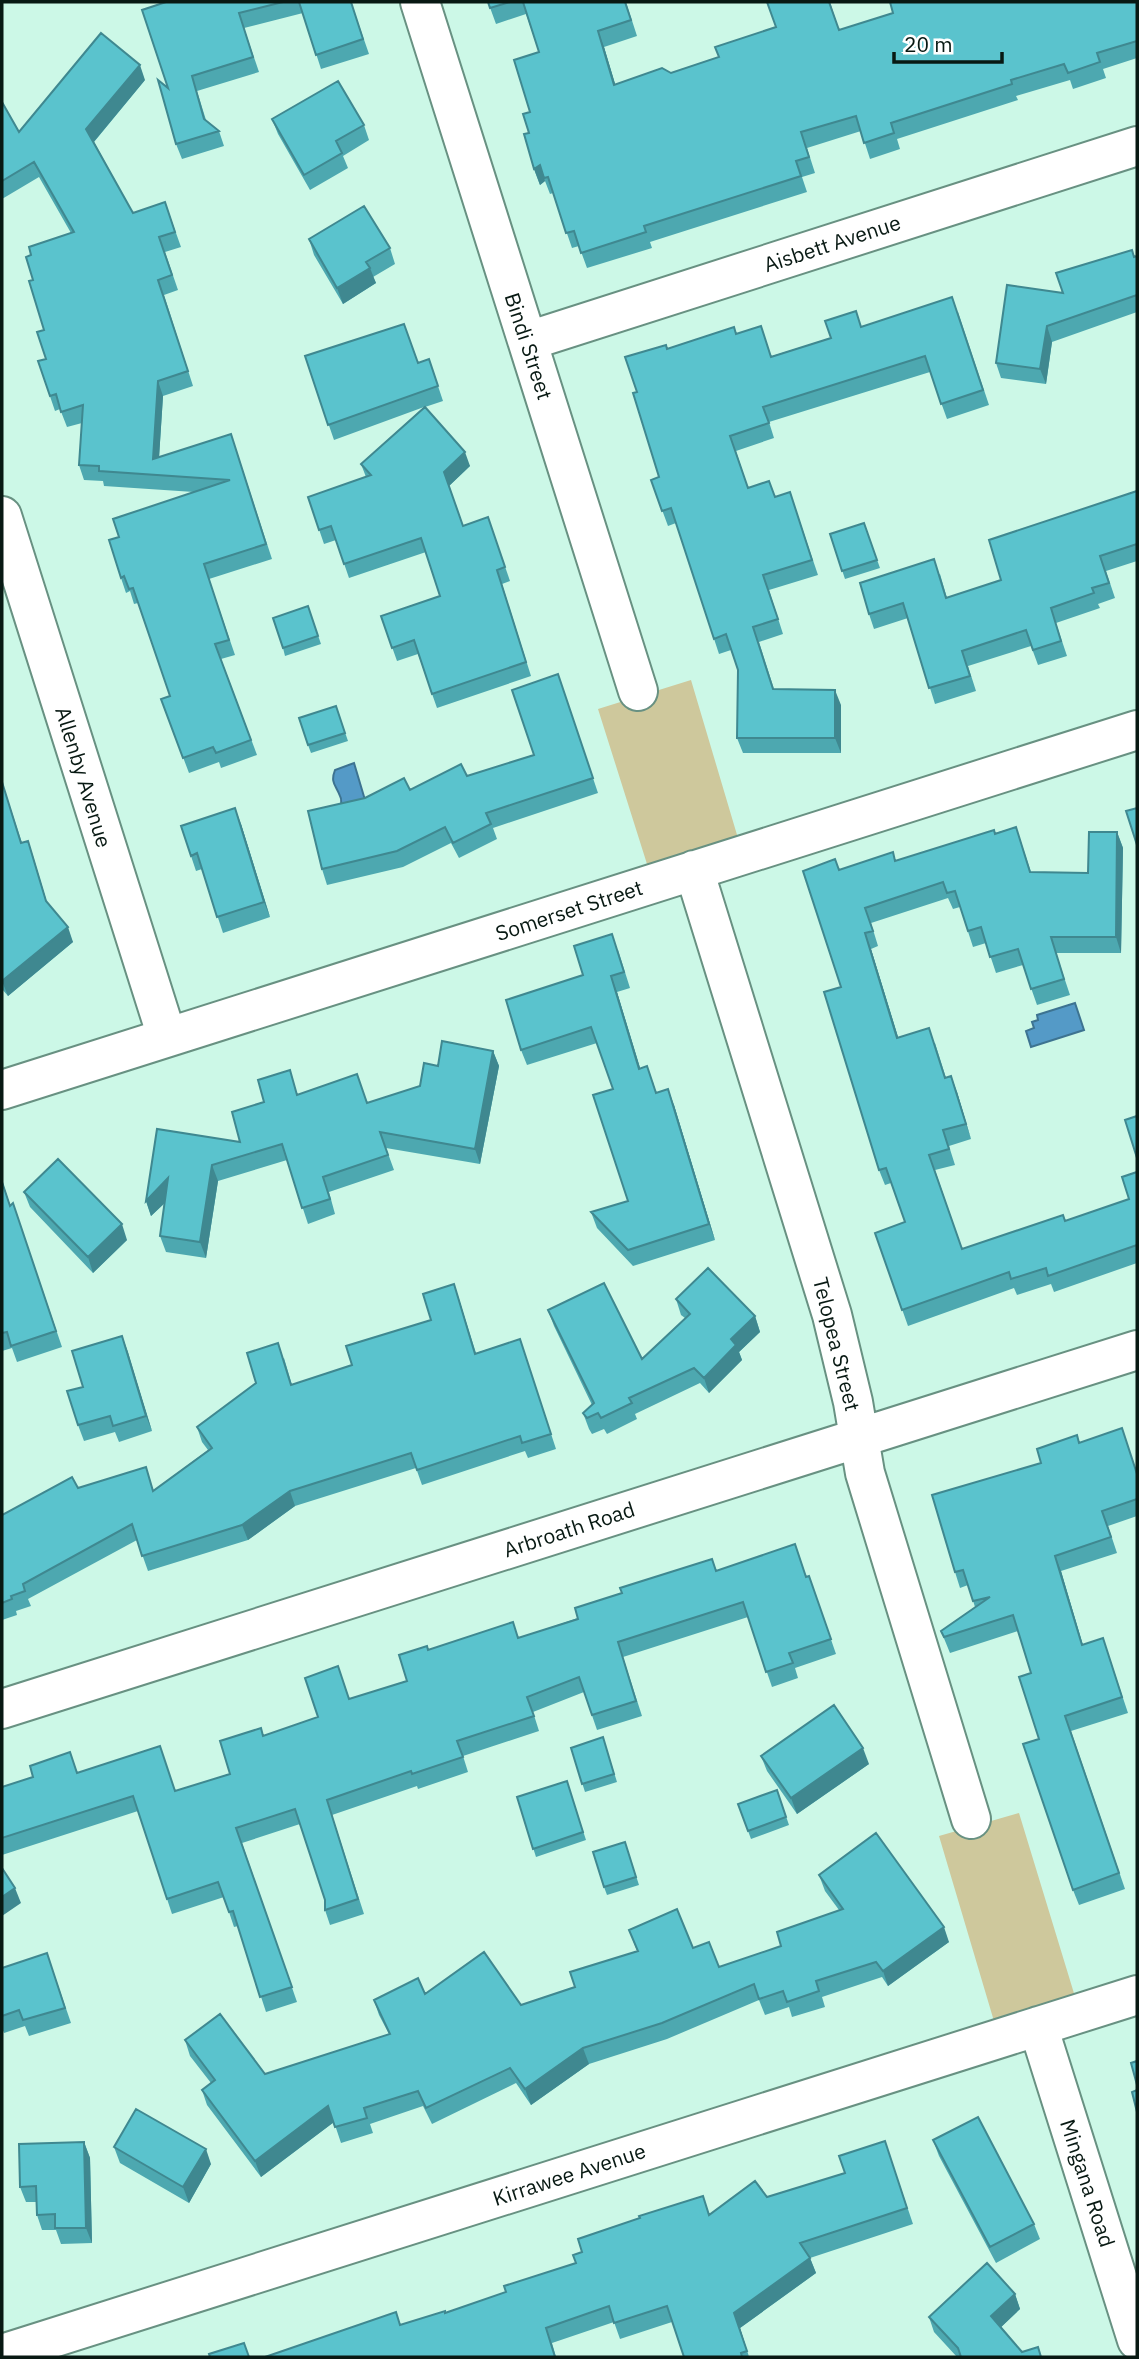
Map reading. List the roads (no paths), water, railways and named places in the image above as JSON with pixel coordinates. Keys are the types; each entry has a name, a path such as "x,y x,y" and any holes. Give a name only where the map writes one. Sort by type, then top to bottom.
{"street":[{"name":"Bindi Street","path":"420,2 638,691"},
{"name":"Aisbett Avenue","path":"528,341 1137,146"},
{"name":"Allenby Avenue","path":"2,516 167,1037"},
{"name":"Somerset Street","path":"2,1090 1137,730"},
{"name":"Telopea Street","path":"694,870 832,1315 866,1473 971,1819"},
{"name":"Arbroath Road","path":"2,1709 1137,1350"},
{"name":"Kirrawee Avenue","path":"2,2354 1137,1995"},
{"name":"Mingana Road","path":"1038,2026 1137,2340"}],"water":[{"path":"354,763 368,810 341,807 341,798 334,784 335,770"},
{"path":"1075,1003 1084,1030 1031,1047 1026,1031 1034,1028 1032,1022 1038,1020 1037,1015"}]}
